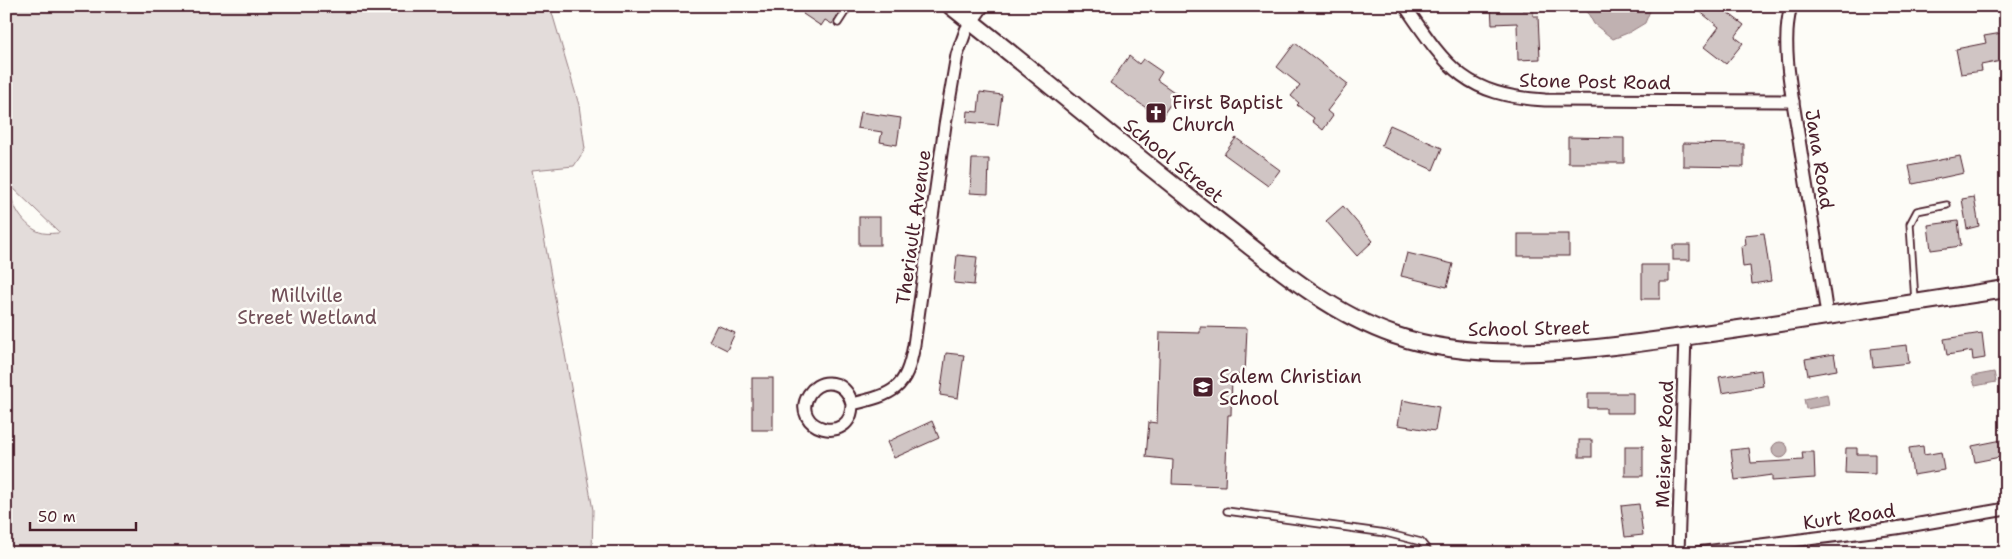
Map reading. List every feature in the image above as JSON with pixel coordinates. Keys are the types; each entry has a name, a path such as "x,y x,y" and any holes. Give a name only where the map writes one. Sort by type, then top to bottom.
{"street":[{"name":"School Street","path":"951,6 1160,175 1309,290 1368,324 1421,344 1478,352 1504,353 1571,349 1685,336 2006,289"},
{"path":"972,22 983,6"},
{"name":"Stone Post Road","path":"1405,6 1447,63 1462,77 1480,88 1499,94 1521,99 1545,100 1793,101"},
{"name":"Jana Road","path":"1790,6 1787,33 1793,101 1827,316"},
{"name":"Theriault Avenue","path":"852,404 892,392 906,376 911,362 952,80 962,38 972,22"},
{"name":"Meisner Road","path":"1678,553 1685,336"},
{"path":"828,383 842,387 849,394 852,404 849,418 842,426 833,430 824,430 815,426 809,419 806,410 806,401 810,392 818,386 828,383"},
{"name":"Kurt Road","path":"1697,553 1896,528 2006,509"}],"lane":[{"path":"838,23 849,6"},
{"path":"1916,303 1910,224 1917,211 1948,205"},
{"path":"1227,511 1386,532 1421,542 1430,553"}],"green space":[{"name":"Millville Street Wetland","path":"6,6 550,6 579,105 585,149 574,166 532,170 593,510 592,553 6,553","holes":["9,184 59,232 43,233 30,226 19,214 12,199"]}],"shaded area":[{"path":"1584,6 1652,6 1645,23 1613,39 1594,24"},
{"path":"1994,372 1996,382 1975,386 1972,376"},
{"path":"1827,394 1829,405 1806,409 1804,399"},
{"path":"1780,442 1786,444 1788,450 1786,456 1780,458 1774,456 1772,450 1774,444"}],"building":[{"path":"808,6 843,6 832,24 825,20 821,26 803,14"},
{"path":"1491,6 1523,6 1523,10 1533,10 1533,16 1538,16 1540,59 1518,60 1517,23 1492,24"},
{"path":"1693,6 1719,6 1744,25 1735,37 1743,43 1726,64 1704,47 1719,27"},
{"path":"2002,33 2006,60 1981,65 1982,71 1961,74 1956,49 1986,43 1984,36"},
{"path":"1295,43 1348,84 1327,111 1333,116 1323,130 1312,121 1314,118 1297,105 1299,103 1291,96 1300,85 1277,67"},
{"path":"1129,56 1139,64 1143,59 1162,72 1157,80 1177,94 1161,118 1110,83"},
{"path":"980,92 1002,95 998,125 967,122 968,111 978,112"},
{"path":"860,112 901,118 897,145 880,142 882,132 857,128"},
{"path":"1390,125 1442,148 1433,170 1381,146"},
{"path":"1568,137 1624,138 1624,163 1568,163"},
{"path":"1236,138 1280,170 1268,186 1224,154"},
{"path":"1683,143 1744,144 1744,167 1683,166"},
{"path":"1960,156 1964,173 1913,184 1909,166"},
{"path":"972,159 989,159 988,194 970,193"},
{"path":"1974,197 1979,226 1967,229 1962,199"},
{"path":"1343,206 1373,241 1357,256 1326,221"},
{"path":"859,217 880,217 880,245 859,245"},
{"path":"1958,221 1961,246 1931,250 1928,225"},
{"path":"1764,233 1771,281 1752,284 1750,266 1743,267 1741,246 1746,245 1745,235"},
{"path":"1518,234 1569,234 1569,256 1518,256"},
{"path":"1673,245 1690,245 1690,260 1673,260"},
{"path":"1407,253 1453,264 1447,287 1401,276"},
{"path":"957,255 977,257 974,285 954,283"},
{"path":"1642,265 1669,265 1669,282 1660,282 1660,299 1642,299"},
{"path":"717,325 735,333 727,350 709,341"},
{"path":"1200,327 1247,328 1245,375 1232,375 1231,415 1228,415 1225,486 1172,484 1173,460 1146,457 1149,422 1157,423 1160,332 1200,333"},
{"path":"1982,333 1985,358 1973,360 1972,351 1947,355 1944,339"},
{"path":"1907,345 1909,363 1873,367 1871,349"},
{"path":"946,353 964,355 958,398 940,395"},
{"path":"1834,354 1837,370 1808,375 1805,359"},
{"path":"1761,370 1763,386 1722,393 1719,377"},
{"path":"752,378 773,378 773,430 752,430"},
{"path":"1588,393 1633,393 1633,413 1606,413 1606,408 1588,408"},
{"path":"1402,400 1439,407 1435,431 1398,425"},
{"path":"932,421 939,438 894,458 887,442"},
{"path":"1579,440 1592,440 1592,457 1579,457"},
{"path":"2002,440 2005,456 1975,462 1972,446"},
{"path":"1625,446 1643,446 1643,476 1625,476"},
{"path":"1923,446 1924,455 1941,452 1944,470 1913,475 1909,448"},
{"path":"1749,448 1751,463 1803,460 1802,452 1814,452 1815,478 1772,481 1772,475 1735,480 1731,450"},
{"path":"1846,448 1857,448 1857,454 1875,454 1875,474 1845,473"},
{"path":"1639,504 1643,535 1625,537 1621,506"}],"place":[{"name":"First Baptist Church","path":"1156,113"},
{"name":"Salem Christian School","path":"1203,387"}]}
